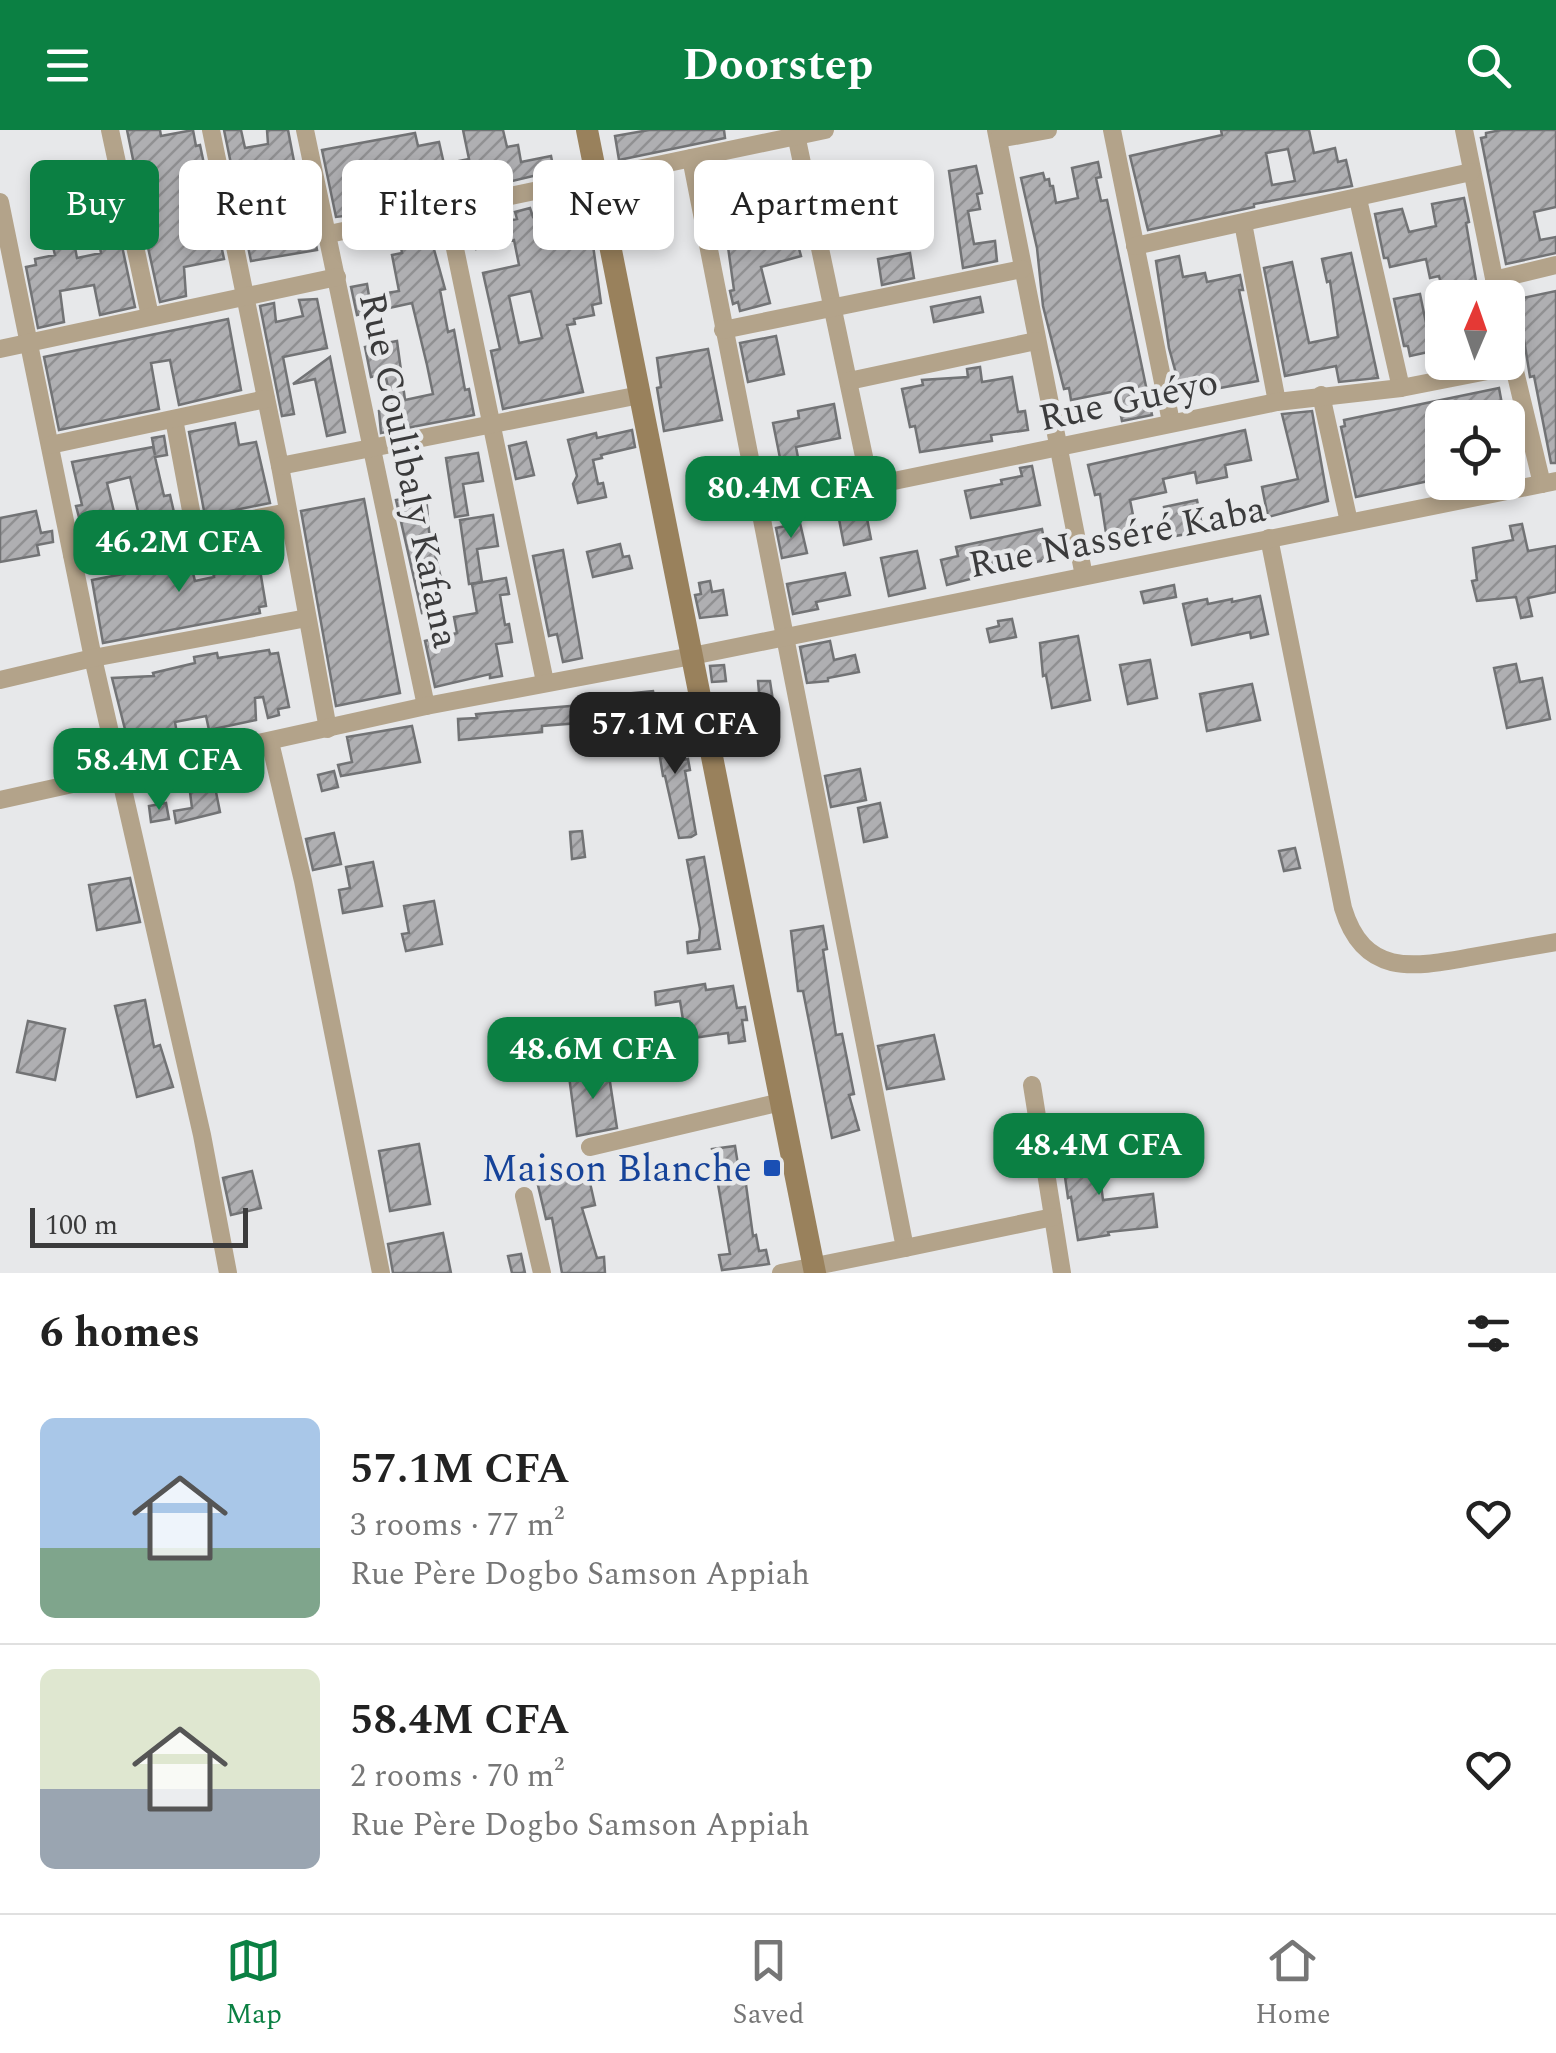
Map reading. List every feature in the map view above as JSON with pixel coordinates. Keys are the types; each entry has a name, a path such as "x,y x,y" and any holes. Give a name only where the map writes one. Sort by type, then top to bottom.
{"street":[{"path":"110,130 150,316"},
{"path":"211,130 280,466 328,729"},
{"name":"Rue Coulibaly Kafana","path":"308,130 426,706"},
{"path":"587,130 593,160"},
{"path":"674,162 796,133 825,130"},
{"path":"1048,130 997,135 1084,576"},
{"path":"1112,130 1172,422"},
{"path":"1464,130 1494,280"},
{"path":"796,133 870,486"},
{"path":"692,158 905,1248"},
{"path":"1135,246 1471,172"},
{"path":"1358,199 1401,388"},
{"path":"0,202 93,658 202,1135 228,1273"},
{"path":"1244,224 1277,402"},
{"path":"329,234 342,231"},
{"path":"455,250 544,682"},
{"path":"611,250 814,1270"},
{"path":"1517,280 1556,265"},
{"path":"723,330 1022,269"},
{"path":"0,349 337,278"},
{"path":"849,381 1036,340"},
{"name":"Rue Guéyo","path":"758,509 1277,402 1441,380"},
{"path":"1516,380 1549,482"},
{"path":"280,466 640,395"},
{"path":"1321,395 1349,522"},
{"path":"50,446 266,399"},
{"path":"174,419 195,532"},
{"name":"Rue Nasséré Kaba","path":"0,800 426,706 1549,482"},
{"path":"72,556 288,512"},
{"path":"1269,538 1344,908 1358,940 1381,958 1412,968 1556,942"},
{"path":"0,680 93,658 308,618"},
{"path":"270,742 303,881 381,1273"},
{"path":"1032,1085 1062,1273"},
{"path":"590,1147 781,1102"},
{"path":"524,1196 542,1273"},
{"path":"781,1273 814,1270 1053,1217"}],"building":[{"path":"127,130 160,130 161,136 193,130 196,146 200,145 203,160 179,160 179,250 222,250 224,259 184,267 186,296 160,302 149,250 159,250 159,160 133,160"},
{"path":"224,130 241,130 245,148 268,144 267,130 288,130 294,160 230,160"},
{"path":"463,130 503,130 507,147 518,145 521,162 551,156 552,160 533,160 533,176 513,181 513,160 464,160 469,159"},
{"path":"649,130 724,130 725,138 619,160 615,136"},
{"path":"1221,130 1309,130 1314,153 1335,148 1338,162 1346,160 1352,186 1254,204 1148,230 1130,156 1222,135","holes":["1288,149 1295,181 1272,185 1266,153"]},
{"path":"1501,130 1556,130 1556,207 1534,212 1540,240 1556,237 1556,253 1506,264 1481,138"},
{"path":"415,133 418,146 439,142 443,160 342,160 342,216 336,217 322,150"},
{"path":"1098,162 1101,177 1096,178 1101,201 1107,200 1152,415 1122,421 1116,391 1071,400 1069,388 1064,389 1043,306 1037,248 1021,178 1043,173 1053,186 1056,203 1078,198 1072,168"},
{"path":"976,166 982,193 977,194 980,209 968,211 974,244 995,241 997,261 963,268 949,171"},
{"path":"1464,198 1476,280 1430,278 1426,259 1390,267 1388,258 1384,258 1375,214 1402,209 1409,232 1436,226 1432,204"},
{"path":"530,208 533,250 594,250 601,303 592,305 594,315 574,319 575,324 567,325 583,392 503,409 491,351 500,349 483,273 519,265 513,240 513,220 517,219 515,212","holes":["531,291 542,338 519,343 509,296"]},
{"path":"54,250 76,250 77,258 101,253 100,250 123,250 135,307 100,315 94,285 60,291 64,322 38,328 26,267 36,265 35,259 55,255"},
{"path":"249,250 317,250 251,261"},
{"path":"402,250 434,250 445,289 440,290 448,332 454,330 465,390 469,389 474,415 381,433 379,411 393,408 385,374 371,377 365,347 397,341 405,400 433,394 412,303 357,315 351,287 367,284 369,296 399,291 392,255"},
{"path":"728,250 799,250 801,256 761,267 770,303 740,311 738,302 733,304 730,291 734,290"},
{"path":"910,253 914,278 882,285 878,259"},
{"path":"1351,253 1378,378 1339,382 1336,366 1285,376 1264,268 1292,262 1309,343 1338,337 1330,281 1327,282 1322,259"},
{"path":"1179,256 1183,277 1205,273 1207,282 1240,275 1243,290 1239,290 1258,381 1182,395 1169,348 1156,261"},
{"path":"1556,291 1556,463 1551,463 1534,376 1530,377 1525,346 1525,298"},
{"path":"1420,294 1425,353 1410,356 1408,346 1404,346 1394,299"},
{"path":"980,297 983,312 934,322 931,307"},
{"path":"317,299 327,348 283,357 294,414 282,416 260,306 274,303 276,322 303,316 299,300"},
{"path":"228,319 241,390 179,405 170,360 151,363 159,409 59,430 44,357"},
{"path":"776,336 784,374 748,382 740,343"},
{"path":"708,349 722,420 664,431 657,358"},
{"path":"330,357 345,432 327,436 315,379 293,384"},
{"path":"980,367 982,382 1012,377 1018,412 1025,411 1028,430 991,435 992,441 920,452 902,389 923,385 922,380 968,377 967,369"},
{"path":"1499,388 1501,400 1441,400"},
{"path":"1425,403 1425,482 1356,497 1341,427 1345,426 1344,420"},
{"path":"834,404 840,438 796,447 803,484 769,491 764,467 781,463 773,423 799,418 798,411"},
{"path":"1312,411 1328,501 1268,517 1262,487 1298,479 1282,414"},
{"path":"235,423 239,445 256,442 270,503 205,516 189,432"},
{"path":"632,430 635,447 593,460 598,484 603,483 606,497 578,503 573,484 577,476 568,440"},
{"path":"1245,430 1251,460 1225,465 1227,477 1197,483 1195,472 1163,479 1166,492 1130,500 1138,540 1108,546 1100,494 1095,495 1088,465"},
{"path":"164,436 167,455 155,457 164,496 170,495 176,521 85,540 76,506 82,505 72,462 153,447 155,455 152,438","holes":["130,477 138,511 115,516 107,483"]},
{"path":"526,442 534,475 516,479 509,446"},
{"path":"478,453 483,481 463,484 468,515 455,517 446,458"},
{"path":"1032,466 1040,505 971,518 965,491 1002,484 1001,480 1022,476 1020,468"},
{"path":"426,495 429,531 443,586 435,588 439,610 422,613 396,500"},
{"path":"364,499 400,693 336,706 301,511"},
{"path":"1197,500 1203,531 1170,537 1164,507"},
{"path":"36,511 41,533 52,531 53,542 37,545 39,555 0,562 0,518"},
{"path":"853,511 854,516 866,513 871,539 844,545 838,514"},
{"path":"493,515 498,546 477,549 482,582 469,584 460,520"},
{"path":"800,523 807,553 782,558 776,528"},
{"path":"1522,524 1528,551 1556,546 1556,592 1528,598 1532,616 1521,618 1516,597 1477,601 1472,581 1477,580 1473,548 1513,540 1510,526"},
{"path":"1042,529 1048,559 947,585 941,560 958,556 956,547"},
{"path":"245,541 246,548 256,546 266,606 259,607 260,613 103,643 92,580 149,569 147,559 168,555 169,561 189,557 195,581 214,577 209,555 233,550 231,544"},
{"path":"620,544 623,557 629,556 632,568 593,577 587,552"},
{"path":"563,550 582,658 563,662 557,634 549,636 533,556"},
{"path":"917,551 925,588 889,596 881,558"},
{"path":"845,573 850,595 816,602 818,609 793,614 787,584"},
{"path":"506,578 509,594 500,595 512,642 496,644 502,676 490,678 490,674 435,687 425,641 457,633 454,617 477,613 472,584"},
{"path":"710,581 712,592 723,590 727,615 700,618 695,595 701,594 699,583"},
{"path":"1174,585 1176,597 1144,603 1141,592"},
{"path":"1260,596 1268,634 1251,638 1250,632 1192,645 1183,604 1207,599 1208,604 1232,602"},
{"path":"1012,619 1016,637 990,642 987,629 999,626 998,621"},
{"path":"1078,636 1090,700 1052,708 1046,675 1043,676 1040,643"},
{"path":"830,641 834,660 855,655 859,672 807,683 800,647"},
{"path":"269,650 270,654 278,653 289,707 278,709 279,715 268,718 263,697 255,698 256,720 209,730 206,716 175,722 177,734 171,735 172,742 130,749 112,678 154,676 153,673 195,663 194,657 217,653 218,658"},
{"path":"1150,660 1157,698 1128,704 1120,665"},
{"path":"1516,664 1520,682 1542,678 1550,719 1507,728 1494,668"},
{"path":"724,665 726,681 712,682 710,666"},
{"path":"758,681 770,681 775,714 761,716"},
{"path":"1252,684 1260,720 1207,731 1200,694"},
{"path":"653,691 657,714 590,717 591,722 542,726 542,732 459,740 458,719 477,718 476,714 594,704 594,697"},
{"path":"666,713 675,747 680,746 682,760 688,759 690,770 685,771 696,834 691,837 679,838 663,776 653,715"},
{"path":"412,726 420,762 341,776 338,765 352,762 347,737"},
{"path":"243,769 259,772 259,783 216,792 220,812 176,823 174,811 192,808 190,792 212,788 211,778"},
{"path":"860,769 866,800 831,807 825,776"},
{"path":"334,771 338,787 322,791 318,775"},
{"path":"166,803 169,819 151,822 149,806"},
{"path":"880,803 887,837 864,842 858,808"},
{"path":"582,831 585,857 572,859 570,832"},
{"path":"334,833 341,864 313,870 306,839"},
{"path":"1295,848 1300,868 1284,871 1279,851"},
{"path":"704,857 720,949 688,953 687,942 699,940 700,929 687,860"},
{"path":"373,862 382,906 343,913 339,890 350,888 346,867"},
{"path":"130,878 140,922 97,930 89,885"},
{"path":"434,901 442,944 406,951 402,934 409,933 404,906"},
{"path":"823,926 836,1035 842,1034 854,1094 849,1095 859,1130 832,1138 803,991 798,991 791,931"},
{"path":"705,984 706,990 733,986 737,1008 745,1007 745,1041 729,1043 728,1033 686,1039 680,1001 656,1005 655,992"},
{"path":"145,1000 154,1047 160,1045 173,1087 137,1097 115,1006"},
{"path":"28,1021 65,1029 55,1080 17,1072"},
{"path":"623,1022 624,1026 638,1023 643,1051 630,1054 631,1059 606,1065 599,1027"},
{"path":"934,1035 944,1079 887,1089 878,1046"},
{"path":"608,1069 617,1128 577,1136 569,1076"},
{"path":"1081,1138 1086,1171 1099,1169 1103,1200 1153,1194 1157,1227 1108,1232 1109,1235 1078,1240 1071,1197 1068,1198 1064,1170 1058,1170 1054,1142"},
{"path":"419,1144 430,1204 390,1211 379,1151"},
{"path":"735,1146 739,1171 744,1170 753,1236 756,1235 759,1251 766,1250 769,1264 722,1270 719,1255 730,1254 712,1149"},
{"path":"252,1171 261,1208 231,1215 223,1178"},
{"path":"562,1172 564,1180 588,1174 595,1205 582,1208 597,1258 604,1257 605,1273 562,1273 552,1218 546,1219 536,1177"},
{"path":"443,1233 451,1273 393,1273 388,1244"},
{"path":"521,1254 525,1273 512,1273 508,1256"}],"place":[{"name":"Maison Blanche","path":"772,1168"}]}
